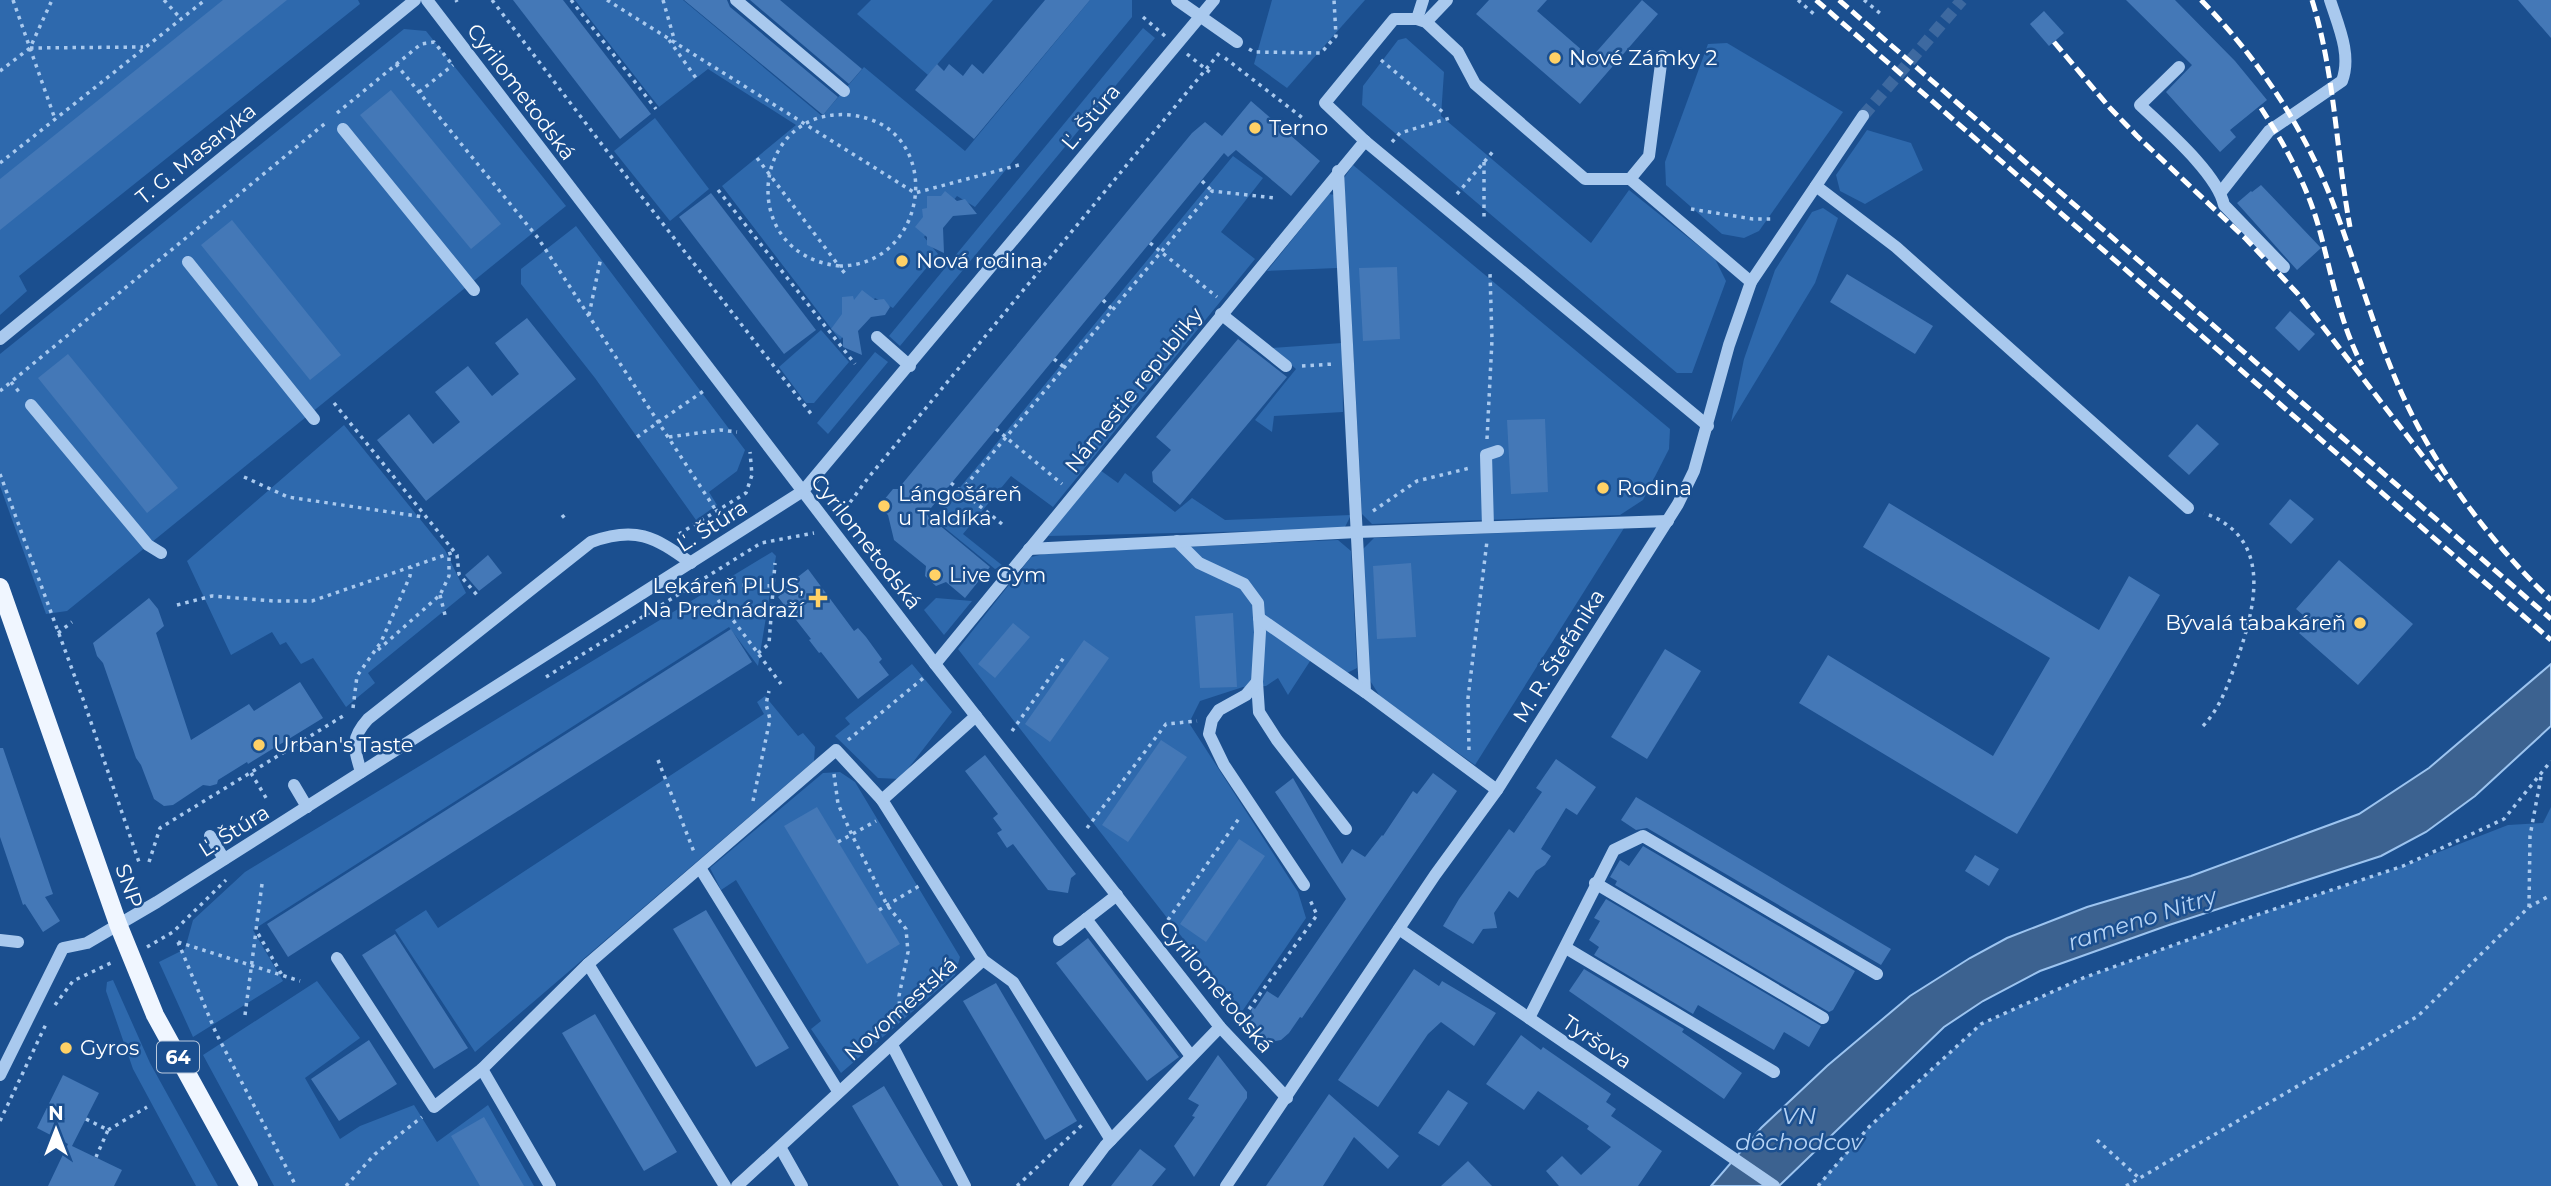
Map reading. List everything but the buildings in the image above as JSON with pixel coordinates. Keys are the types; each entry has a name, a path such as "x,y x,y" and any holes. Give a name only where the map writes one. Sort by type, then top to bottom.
{"main road":[{"name":"SNP","path":"0,587 118,924 155,1015 248,1186"}],"street":[{"name":"T. G. Masaryka","path":"0,339 401,5 415,0"},
{"name":"Cyrilometodská","path":"427,0 935,664 1220,1027 1287,1098"},
{"path":"736,0 844,92"},
{"path":"1177,0 1237,42"},
{"path":"1200,16 1213,0"},
{"path":"1422,21 1423,0"},
{"path":"1422,21 1447,0"},
{"path":"2221,192 2269,131 2342,81 2346,71 2346,59 2330,0"},
{"name":"Ľ. Štúra","path":"0,1075 63,948 87,943 158,902 803,492 1200,16"},
{"path":"1708,426 1365,141 1325,103 1394,19 1422,21 1458,52 1475,84 1586,179 1630,179 1751,282"},
{"path":"1630,179 1649,156 1662,55"},
{"path":"2179,67 2140,104 2206,172 2221,192 2224,205 2284,267"},
{"name":"M. R. Štefánika","path":"1226,1186 1399,929 1497,790 1668,521 1694,471 1729,345 1751,282 1863,117"},
{"path":"344,129 474,290"},
{"name":"Námestie republiky","path":"935,664 1365,141"},
{"path":"1338,171 1365,692"},
{"path":"1816,186 1901,245 2188,508"},
{"path":"188,262 314,419"},
{"path":"1225,310 1286,366"},
{"path":"877,337 910,366"},
{"path":"31,405 148,545 161,553"},
{"path":"1489,527 1490,457"},
{"path":"1029,549 1357,527 1489,527 1668,521"},
{"path":"361,772 354,740 357,731 368,719 591,542 613,534 645,536 691,563"},
{"path":"1177,541 1199,563 1244,584 1258,603 1259,712 1277,740 1346,829"},
{"path":"1259,618 1365,692 1497,790"},
{"path":"1257,682 1245,695 1219,710 1212,720 1209,734 1224,765 1304,885"},
{"path":"882,800 976,716"},
{"path":"337,958 434,1107 482,1069 588,964 836,750"},
{"name":"Novomestská","path":"737,1186 983,960 882,800 836,750"},
{"path":"294,785 307,807"},
{"path":"211,836 225,859"},
{"path":"1529,1018 1614,850 1643,836 1877,974"},
{"path":"700,867 838,1091"},
{"path":"1595,883 1823,1018"},
{"path":"1059,940 1117,895"},
{"path":"1086,919 1191,1056"},
{"name":"Tyršova","path":"1399,929 1774,1186"},
{"path":"0,940 18,942"},
{"path":"1566,948 1774,1072"},
{"path":"983,960 1013,982 1111,1140"},
{"path":"588,964 725,1186"},
{"path":"1075,1186 1111,1140 1220,1027"},
{"path":"897,1040 965,1186"},
{"path":"482,1069 550,1186"},
{"path":"780,1147 802,1186"}],"path":[{"path":"0,71 30,48 52,0"},
{"path":"164,0 181,19"},
{"path":"0,163 205,0"},
{"path":"492,0 812,415"},
{"path":"571,0 656,109"},
{"path":"607,0 915,193 1019,166"},
{"path":"613,4 618,0"},
{"path":"663,0 675,42"},
{"path":"1237,42 1254,52 1321,53 1336,36 1334,0"},
{"path":"1798,0 1815,15"},
{"path":"1864,0 1881,14"},
{"path":"15,1 55,119"},
{"path":"666,36 696,78"},
{"path":"0,391 421,44 429,39 439,47"},
{"path":"30,48 145,47"},
{"path":"1225,58 1304,119"},
{"path":"1379,58 1444,113"},
{"path":"396,64 538,238 717,512"},
{"path":"419,92 453,65"},
{"path":"842,115 882,125 900,140 915,172 915,193 908,225 890,247 864,262 827,265 804,254 782,233 773,220 767,204 766,189 770,174 782,145 792,134 819,118 842,115"},
{"path":"1381,154 1400,133 1450,118"},
{"path":"1446,207 1495,149"},
{"path":"757,158 847,276"},
{"path":"1484,162 1484,239"},
{"path":"1202,181 1212,191 1275,198"},
{"path":"718,190 855,364"},
{"path":"961,492 1212,191"},
{"path":"1685,208 1753,219 1776,219"},
{"path":"1150,243 1225,310"},
{"path":"589,315 603,251 610,262"},
{"path":"1357,527 1417,481 1490,457 1490,273"},
{"path":"1103,300 1114,310"},
{"path":"1054,359 1065,368"},
{"path":"1286,366 1348,363"},
{"path":"637,437 705,390 712,399"},
{"path":"334,403 426,517 452,553 459,574 477,595"},
{"path":"669,436 720,430 734,431 740,435 733,426"},
{"path":"996,429 1074,494"},
{"path":"695,525 746,493 751,484 751,460 747,443"},
{"path":"0,474 141,865"},
{"path":"244,477 288,497 426,517"},
{"path":"951,483 1002,524"},
{"path":"2188,508 2215,517 2234,531 2246,549 2255,573 2253,603 2243,642 2220,702 2203,726"},
{"path":"562,515 567,521"},
{"path":"1469,769 1468,698 1489,527"},
{"path":"177,605 212,596 312,601 452,553"},
{"path":"371,656 440,596 449,576 452,553"},
{"path":"758,653 769,645 775,563"},
{"path":"353,708 357,676 381,642 410,576 411,567"},
{"path":"742,584 774,586"},
{"path":"440,596 446,619"},
{"path":"718,600 781,684"},
{"path":"58,633 72,622"},
{"path":"1012,731 1065,656"},
{"path":"897,1040 899,996 908,953 906,929 887,905 852,835 838,804 833,776 836,750 928,675"},
{"path":"746,830 771,719 766,704 769,691"},
{"path":"149,862 160,828 344,716"},
{"path":"1087,828 1167,724 1212,720"},
{"path":"658,760 700,867"},
{"path":"254,761 258,768"},
{"path":"1818,1186 1869,1127 1981,1024 2083,978 2403,866 2504,819 2551,761"},
{"path":"251,773 268,801"},
{"path":"2529,907 2530,836 2540,777"},
{"path":"1163,928 1250,803"},
{"path":"838,842 890,814"},
{"path":"879,910 932,879"},
{"path":"244,1015 262,884"},
{"path":"1238,1024 1317,915 1304,885"},
{"path":"2126,1186 2418,1016 2529,907 2551,895"},
{"path":"256,930 282,975"},
{"path":"296,1186 216,1033 178,942 251,963 300,981"},
{"path":"0,1121 56,1003 73,981 110,963"},
{"path":"96,1157 108,1130 147,1107"},
{"path":"346,1186 375,1154 434,1107"},
{"path":"1017,1186 1095,1113"},
{"path":"86,1119 108,1130"},
{"path":"2097,1140 2139,1178"}],"shaded area":[{"path":"0,0 358,0 360,4 19,276 27,291 0,315"},
{"path":"575,0 683,0 822,116 864,67 965,151 1090,0 1132,0 1132,17 975,207 957,196 924,237 938,254 893,308 875,298 840,340 722,186 796,125 708,69 659,107"},
{"path":"871,0 993,0 928,75 857,14"},
{"path":"1272,0 1365,0 1287,88 1254,64"},
{"path":"1143,28 1155,38 900,346 889,336"},
{"path":"404,29 426,31 566,206 67,611 46,614 0,486 0,354"},
{"path":"1406,38 1444,72 1441,116 1591,243 1629,190 1715,259 1726,281 1692,373 1677,373 1362,105 1363,86 1398,40"},
{"path":"1727,43 1843,112 1759,231 1744,238 1722,234 1666,185 1665,162 1708,44"},
{"path":"655,118 709,189 670,221 614,151"},
{"path":"1867,130 1911,143 1923,170 1865,204 1840,191 1836,175"},
{"path":"1233,156 1263,178 1221,232 1255,259 1053,507 1011,476 963,534 1003,566 995,569 934,519"},
{"path":"1353,165 1670,429 1669,449 1643,500 1620,515 1372,524 1362,514 1344,178"},
{"path":"1329,194 1335,195 1337,268 1267,271"},
{"path":"1823,208 1838,218 1815,283 1731,422 1744,359 1775,270 1812,212"},
{"path":"576,226 745,450 737,471 709,492 717,505 696,520 595,378 521,284 521,269"},
{"path":"821,330 849,362 814,403 806,403 779,367"},
{"path":"1342,343 1343,412 1274,416 1272,432 1255,420 1296,369 1272,348"},
{"path":"875,352 888,362 828,434 817,423"},
{"path":"344,425 445,550 466,593 368,673 375,683 346,707 313,658 301,664 286,642 280,645 272,632 231,655 187,561"},
{"path":"1100,470 1118,483 1125,473 1175,512 1192,498 1225,520 1351,515 1344,529 1048,536"},
{"path":"1624,528 1475,765 1381,698 1369,679 1363,549 1374,538"},
{"path":"1338,540 1351,551 1357,668 1347,673 1316,652 1288,695 1278,678 1266,686 1243,687 1200,701 1189,723 1298,892 1306,918 1241,1013 958,649 1031,557 1048,553"},
{"path":"772,552 776,556 758,666 729,627 253,930 283,981 193,1037 159,962 185,949 193,920 245,872"},
{"path":"936,598 972,601 944,635 924,610"},
{"path":"912,664 952,712 900,779 878,778 835,736 850,724 845,718"},
{"path":"765,696 798,736 803,733 815,747 814,761 475,1052 395,930 426,910 438,928 764,714 757,702"},
{"path":"840,772 855,782 960,957 955,975 841,1073 811,1029 821,1021 736,880 721,890 710,868 823,773"},
{"path":"2551,807 2551,1186 1817,1186 1869,1127 1981,1024 2083,978 2403,866 2508,825 2543,823"},
{"path":"113,980 150,1063 218,1186 196,1186 133,1069 106,991 107,982"},
{"path":"317,981 360,1038 305,1078 340,1139 360,1126 414,1105 437,1142 488,1105 534,1186 274,1186 203,1055"}],"water":[{"name":"VN dôchodcov","path":"2551,664 2551,726 2475,796 2426,832 2381,856 2169,925 2040,971 1983,1001 1944,1027 1779,1186 1711,1186 1761,1128 1827,1066 1910,996 1970,958 2007,938 2087,907 2191,876 2359,814 2429,768"}],"tunnel":[{"path":"1863,116 1962,0"}],"railway":[{"path":"1816,0 2551,640"},
{"path":"1839,0 2551,619"},
{"path":"2201,0 2263,73 2312,156 2337,214 2393,372 2431,451 2486,530 2551,600"},
{"path":"2312,0 2326,56 2350,227"},
{"path":"2054,42 2137,136 2246,239 2297,293 2442,481"},
{"path":"2261,108 2287,151 2308,196 2342,315 2362,365"}],"place":[{"name":"Nové Zámky 2","path":"1555,58"},
{"name":"Terno","path":"1255,128"},
{"name":"Nová rodina","path":"902,261"},
{"name":"Rodina","path":"1603,488"},
{"name":"Lángošáreň u Taldíka","path":"884,506"},
{"name":"Live Gym","path":"935,575"},
{"name":"Lekáreň PLUS, Na Prednádraží","path":"818,598"},
{"name":"Bývalá tabakáreň","path":"2360,623"},
{"name":"Urban's Taste","path":"259,745"},
{"name":"Gyros","path":"66,1048"}],"water label":[{"name":"rameno Nitry","path":"2142,919"}]}
